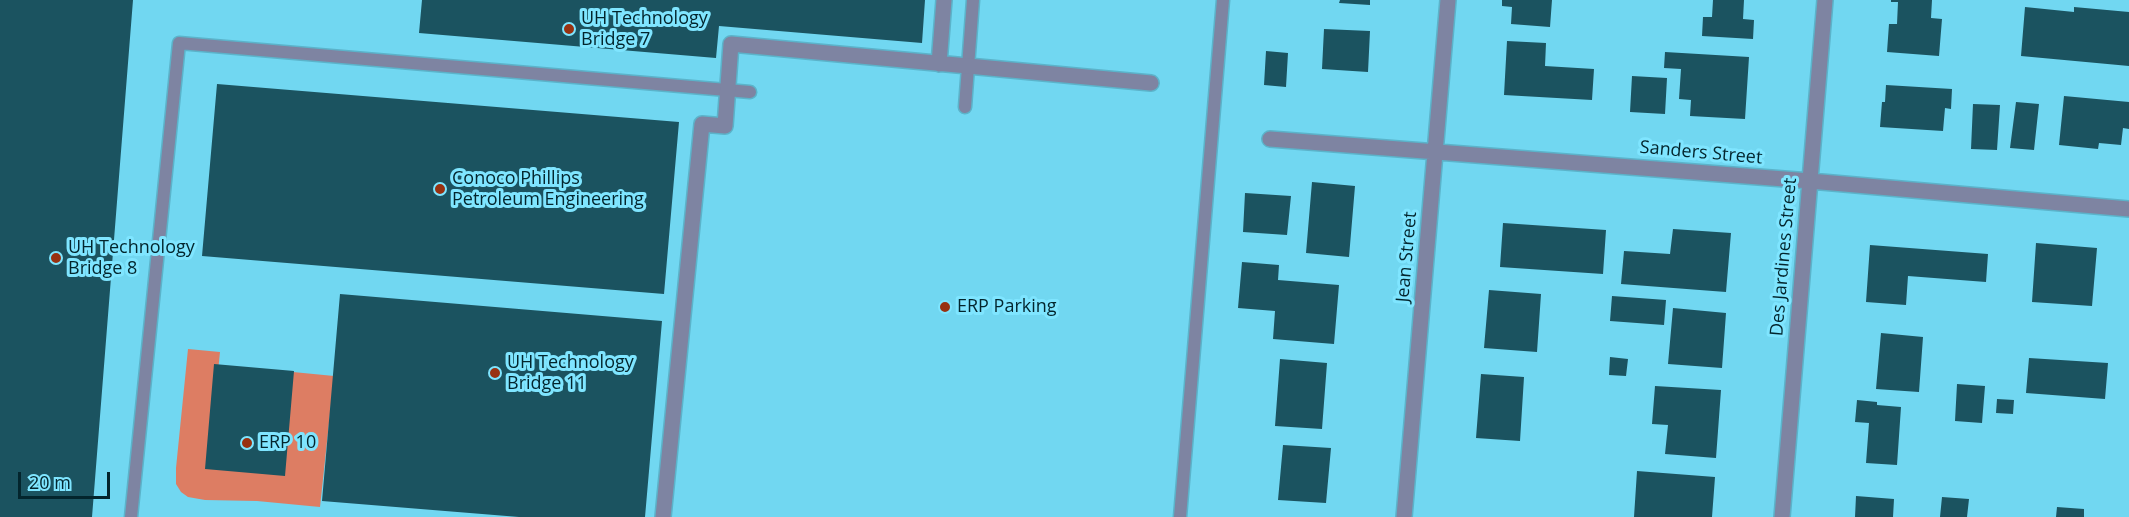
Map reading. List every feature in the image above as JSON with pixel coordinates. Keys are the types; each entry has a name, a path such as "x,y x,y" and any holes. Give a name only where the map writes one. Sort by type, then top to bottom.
{"street":[{"path":"939,64 944,0"},
{"name":"Jean Street","path":"1404,517 1448,0"},
{"name":"Des Jardines Street","path":"1782,517 1825,0"},
{"path":"663,517 702,124 725,126 731,44 1151,83"},
{"name":"Sanders Street","path":"1270,139 1810,181 2129,209"}],"lane":[{"path":"965,107 973,0"},
{"path":"1180,517 1223,0"},
{"path":"131,517 179,43 750,92"}],"shaded area":[{"path":"188,349 220,352 208,468 293,372 334,376 320,507 257,501 205,500 188,497 181,492 176,484 176,468"}],"building":[{"name":"UH Technology Bridge 8","path":"0,0 133,0 92,517 0,517"},
{"name":"UH Technology Bridge 7","path":"422,0 925,0 922,43 719,26 716,58 419,33"},
{"path":"1340,0 1370,0 1370,5 1339,3"},
{"path":"1502,0 1552,0 1550,27 1511,24 1512,7 1502,6"},
{"path":"1713,0 1744,0 1743,19 1754,20 1753,39 1702,36 1703,17 1712,17"},
{"path":"1891,0 1932,0 1931,18 1942,19 1939,56 1887,52 1889,24 1897,24 1898,2 1891,2"},
{"path":"2025,7 2074,12 2074,7 2129,12 2129,66 2021,56"},
{"path":"1324,29 1370,31 1368,72 1322,69"},
{"path":"1507,41 1546,43 1545,66 1594,69 1592,100 1504,95"},
{"path":"1266,51 1288,53 1286,87 1264,85"},
{"path":"1665,52 1749,57 1745,119 1690,116 1691,100 1679,99 1681,69 1664,68"},
{"path":"1632,76 1667,78 1665,114 1630,112"},
{"name":"Conoco Phillips Petroleum Engineering","path":"217,84 679,122 664,294 202,256"},
{"path":"1886,85 1952,89 1951,109 1945,108 1943,131 1880,127"},
{"path":"2064,96 2129,102 2129,129 2123,128 2121,145 2099,143 2098,149 2059,145"},
{"path":"2016,102 2039,104 2034,150 2010,148"},
{"path":"1973,104 2000,105 1997,150 1971,149"},
{"path":"1312,182 1355,186 1349,257 1306,253"},
{"path":"1245,193 1291,196 1287,235 1243,232"},
{"path":"1503,223 1606,230 1603,274 1500,267"},
{"path":"1673,229 1731,233 1726,292 1621,284 1624,251 1670,254"},
{"path":"2036,243 2097,248 2092,306 2032,302"},
{"path":"1870,245 1988,254 1986,282 1908,276 1906,305 1866,302"},
{"path":"1242,262 1279,265 1278,280 1339,285 1334,344 1273,339 1275,311 1238,308"},
{"path":"1489,290 1541,294 1537,352 1484,348"},
{"name":"UH Technology Bridge 11","path":"340,294 662,321 645,517 519,517 322,501"},
{"path":"1612,296 1666,300 1664,325 1610,321"},
{"path":"1673,308 1726,313 1722,368 1668,364"},
{"path":"1881,333 1923,337 1919,392 1876,389"},
{"path":"1610,357 1628,359 1626,376 1609,375"},
{"path":"2029,358 2108,363 2105,399 2026,393"},
{"path":"1280,359 1327,363 1322,429 1275,426"},
{"name":"ERP 10","path":"214,364 294,371 285,476 205,469"},
{"path":"1481,374 1524,377 1520,441 1476,438"},
{"path":"1957,384 1985,386 1982,423 1955,421"},
{"path":"1655,386 1721,390 1716,458 1665,454 1668,425 1652,424"},
{"path":"1997,399 2014,400 2013,414 1996,413"},
{"path":"1857,400 1901,407 1897,465 1866,463 1869,423 1855,422"},
{"path":"1283,445 1331,448 1326,503 1278,500"},
{"path":"1637,471 1715,477 1712,517 1634,517"},
{"path":"1856,496 1894,499 1893,517 1855,517"},
{"path":"1942,497 1969,499 1967,517 1940,517"},
{"path":"2057,507 2084,509 2084,517 2056,517"}],"place":[{"name":"UH Technology Bridge 7","path":"569,29"},
{"name":"Conoco Phillips Petroleum Engineering","path":"440,189"},
{"name":"UH Technology Bridge 8","path":"56,258"},
{"name":"ERP Parking","path":"945,307"},
{"name":"UH Technology Bridge 11","path":"495,373"},
{"name":"ERP 10","path":"247,443"}]}
